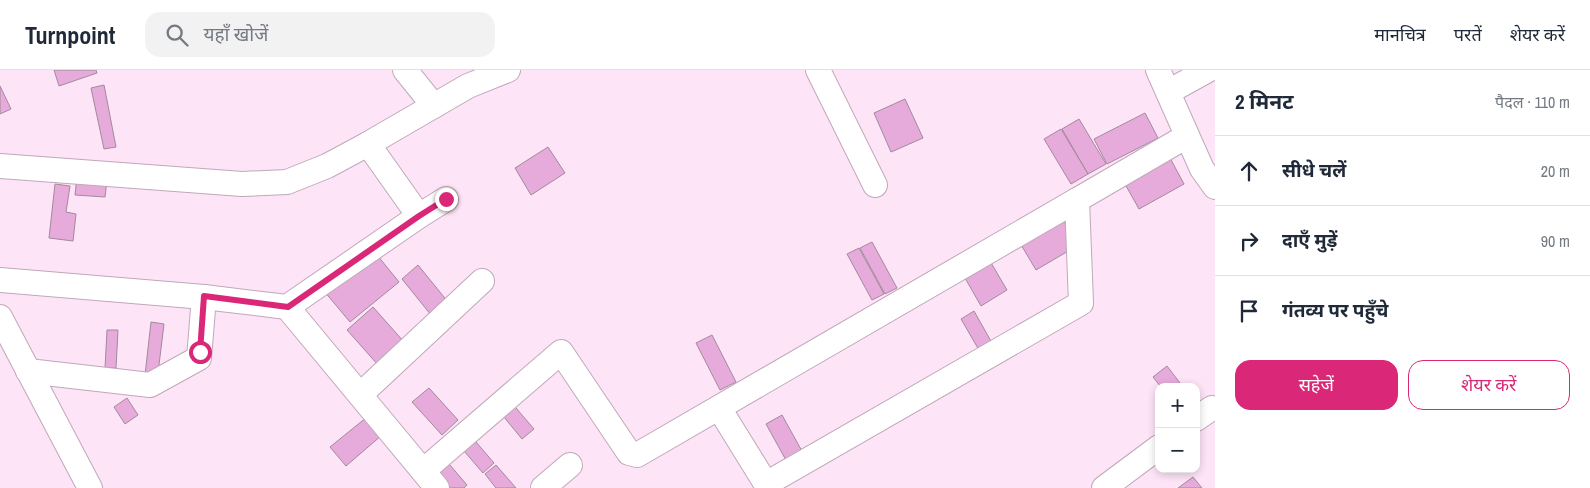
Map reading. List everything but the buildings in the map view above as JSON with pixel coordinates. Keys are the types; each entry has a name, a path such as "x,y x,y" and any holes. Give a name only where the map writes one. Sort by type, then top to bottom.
{"street":[{"path":"406,70 434,106"},
{"path":"0,166 242,184 287,182 327,166 468,86 508,70"},
{"path":"818,70 875,185"},
{"path":"1158,70 1187,136 1208,161 1215,187"},
{"path":"1168,92 1208,70"},
{"path":"288,307 430,480 561,352 629,453 637,455 1187,136"},
{"path":"368,144 419,216"},
{"path":"0,280 204,296 288,307 446,199"},
{"path":"719,408 766,484 1081,303 1077,200"},
{"path":"360,395 482,281"},
{"path":"28,371 150,385 199,358 204,296"},
{"path":"0,317 90,488"},
{"path":"1104,488 1155,450"},
{"path":"543,488 570,465"}],"route":[{"path":"200,352 204,296 288,307 446,199"}]}
